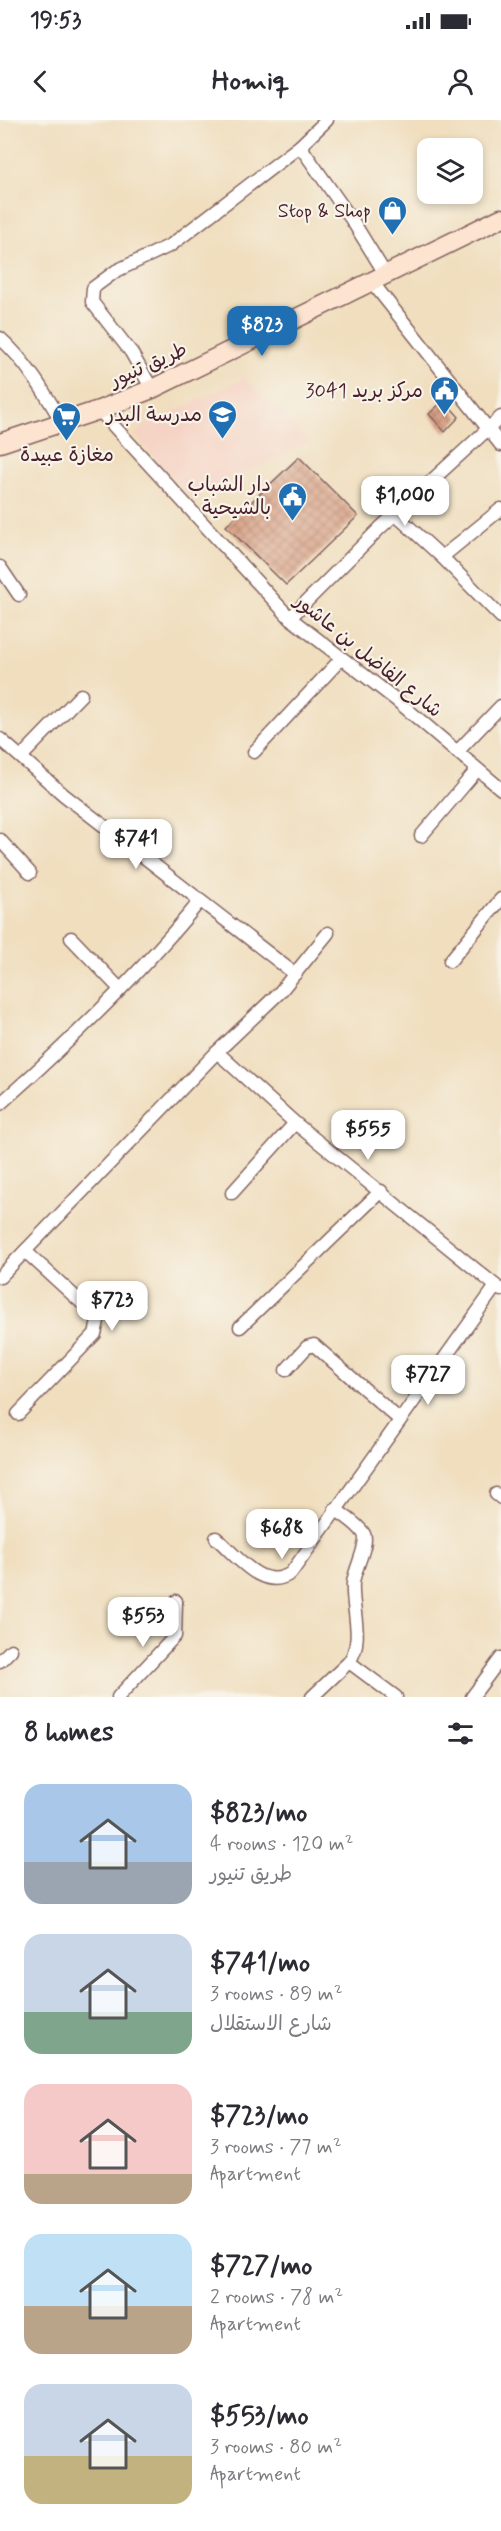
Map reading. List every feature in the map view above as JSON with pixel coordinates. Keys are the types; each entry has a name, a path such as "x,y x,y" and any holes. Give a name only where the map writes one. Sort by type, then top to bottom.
{"main road":[{"name":"طريق تنيور","path":"0,443 99,410 152,389 501,218"}],"street":[{"path":"152,389 131,352 92,302 93,288 116,271 171,245 300,146 327,120"},
{"path":"300,146 352,220 379,278 487,430 501,445"},
{"path":"0,338 10,346 44,391 62,422"},
{"name":"شارع الفاضل بن عاشور","path":"99,410 290,618 395,699 477,770 499,785"},
{"path":"290,618 501,417"},
{"path":"442,557 499,514"},
{"path":"396,515 442,557 501,617"},
{"path":"0,567 19,595"},
{"path":"254,752 341,659"},
{"path":"21,757 81,695"},
{"path":"457,752 501,706"},
{"path":"0,739 64,795 295,974"},
{"path":"421,836 477,770"},
{"path":"2,844 30,873"},
{"path":"450,961 501,899"},
{"path":"0,1104 62,1049 162,947 200,901"},
{"path":"0,1277 295,974 328,933"},
{"path":"71,938 120,989"},
{"path":"216,1538 262,1578 278,1579 291,1573 335,1509 499,1288 295,1123 217,1052"},
{"path":"232,1193 295,1123"},
{"path":"240,1327 381,1191"},
{"path":"18,1413 95,1335 98,1325 94,1314 25,1251"},
{"path":"286,1370 306,1347 314,1345 400,1420"},
{"path":"312,1697 349,1662 356,1651 353,1583 357,1564 366,1544 364,1535 335,1509"},
{"path":"118,1697 175,1636 176,1602"},
{"path":"0,1661 12,1650"},
{"path":"472,1697 501,1658"},
{"path":"349,1662 396,1697"}],"shaded area":[{"name":"مدرسة البدر","path":"244,378 310,442 191,499 136,436 140,428"}],"building":[{"name":"مركز بريد 3041","path":"444,400 459,417 445,432 429,414"},
{"name":"دار الشباب بالشيحية","path":"299,457 358,516 286,585 226,526"}],"place":[{"name":"Stop & Shop","path":"392,236"},
{"name":"مركز بريد 3041","path":"444,416"},
{"name":"مدرسة البدر","path":"223,440"},
{"name":"مغازة عبيدة","path":"67,442"},
{"name":"دار الشباب بالشيحية","path":"292,522"}]}
